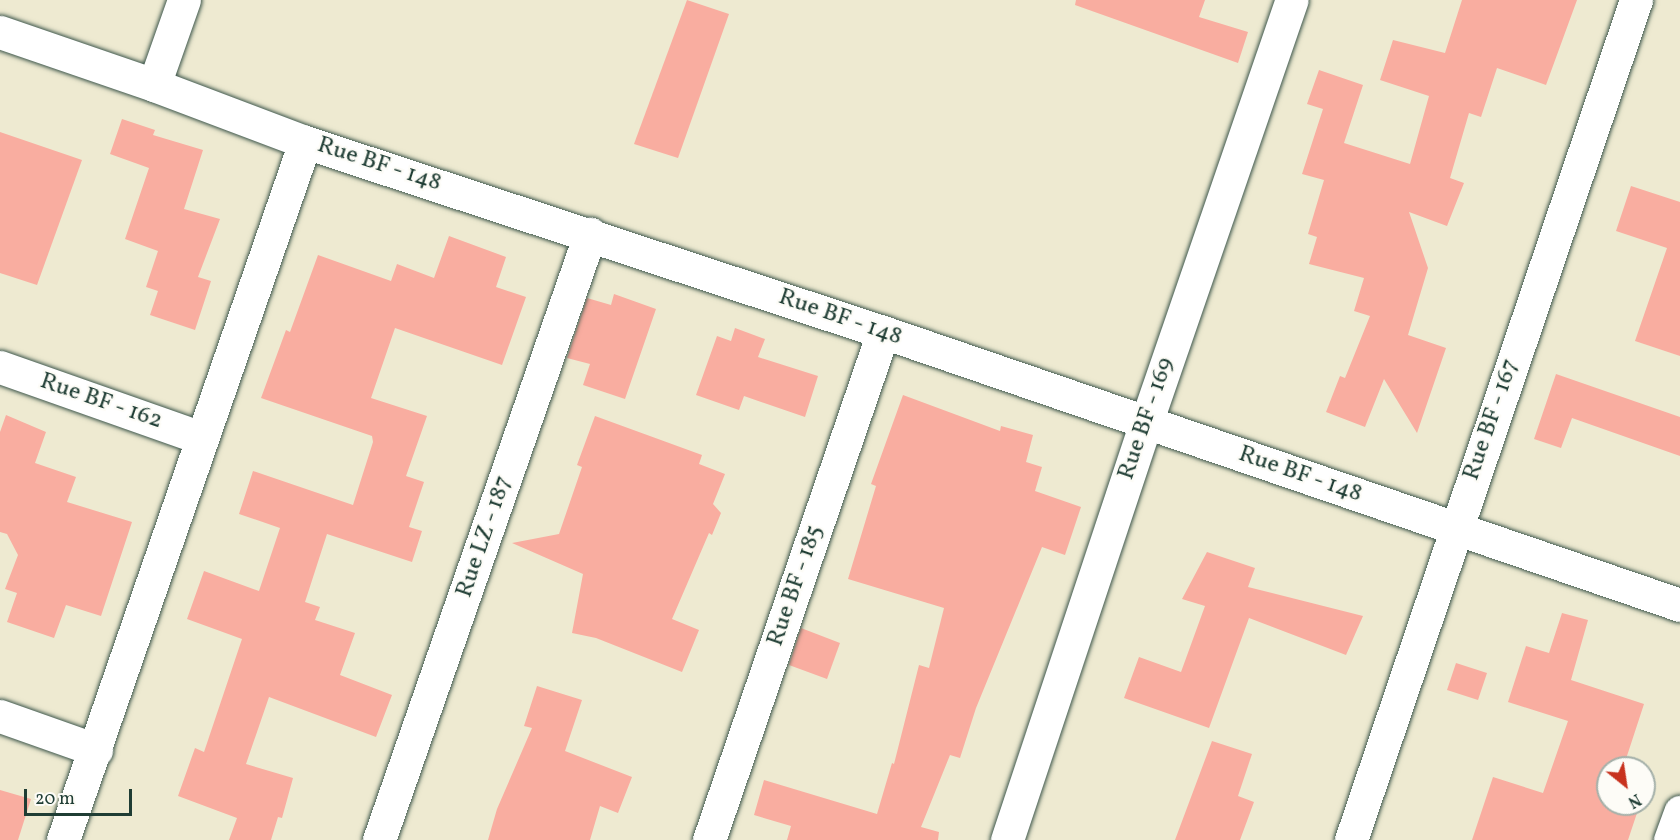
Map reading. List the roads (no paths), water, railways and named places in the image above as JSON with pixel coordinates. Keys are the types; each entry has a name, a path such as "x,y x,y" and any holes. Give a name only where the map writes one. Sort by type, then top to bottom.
{"street":[{"path":"154,85 184,0"},
{"name":"Rue BF - 169","path":"1007,840 1146,423 1292,0"},
{"name":"Rue BF - 167","path":"1351,840 1636,0"},
{"name":"Rue BF - 148","path":"0,32 154,85 305,141 883,332 1680,605"},
{"path":"63,840 305,141"},
{"name":"Rue LZ - 187","path":"379,840 590,234"},
{"name":"Rue BF - 185","path":"709,840 883,332"},
{"name":"Rue BF - 162","path":"0,367 202,438"},
{"path":"0,716 96,750"},
{"path":"1670,840 1680,812"}]}
